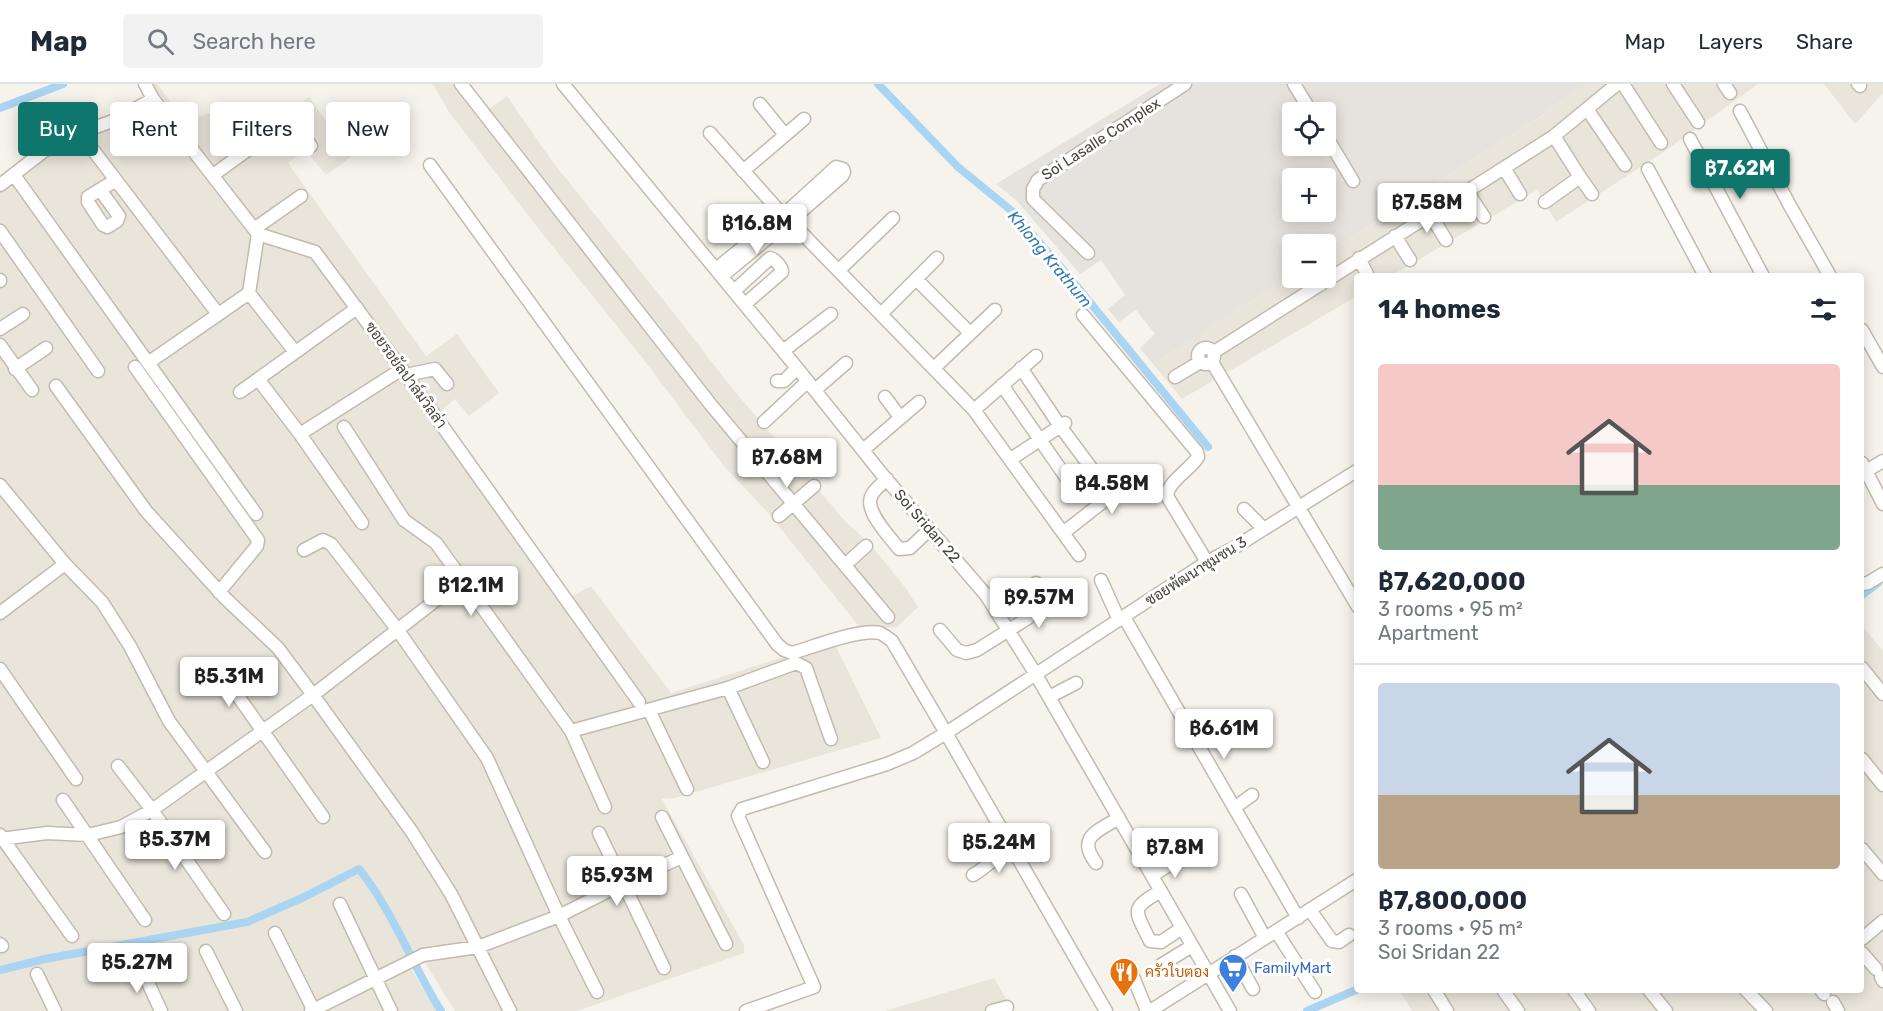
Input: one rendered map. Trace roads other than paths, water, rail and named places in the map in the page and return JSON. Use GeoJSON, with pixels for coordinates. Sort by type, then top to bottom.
{"type":"FeatureCollection","features":[{"type":"Feature","properties":{"kind":"street"},"geometry":{"type":"LineString","coordinates":[[145,84],[153,99],[256,232],[249,293],[295,352]]}},
{"type":"Feature","properties":{"kind":"street","name":"Soi Sridan 22"},"geometry":{"type":"LineString","coordinates":[[563,84],[887,479],[986,595],[1035,673],[1230,1011]]}},
{"type":"Feature","properties":{"kind":"street","name":"Soi Lasalle Complex"},"geometry":{"type":"LineString","coordinates":[[1088,254],[1033,199],[1032,189],[1038,180],[1185,84]]}},
{"type":"Feature","properties":{"kind":"street"},"geometry":{"type":"LineString","coordinates":[[1294,84],[1305,102]]}},
{"type":"Feature","properties":{"kind":"street"},"geometry":{"type":"LineString","coordinates":[[1175,377],[1209,359],[1359,258],[1554,136],[1617,84]]}},
{"type":"Feature","properties":{"kind":"street"},"geometry":{"type":"LineString","coordinates":[[1623,84],[1661,143]]}},
{"type":"Feature","properties":{"kind":"street"},"geometry":{"type":"LineString","coordinates":[[1673,84],[1698,122]]}},
{"type":"Feature","properties":{"kind":"street"},"geometry":{"type":"LineString","coordinates":[[465,85],[711,405],[888,617]]}},
{"type":"Feature","properties":{"kind":"street"},"geometry":{"type":"LineString","coordinates":[[98,126],[115,120],[153,99]]}},
{"type":"Feature","properties":{"kind":"street"},"geometry":{"type":"LineString","coordinates":[[759,104],[785,135]]}},
{"type":"Feature","properties":{"kind":"street"},"geometry":{"type":"LineString","coordinates":[[1587,109],[1625,165]]}},
{"type":"Feature","properties":{"kind":"street"},"geometry":{"type":"LineString","coordinates":[[1740,111],[1828,273]]}},
{"type":"Feature","properties":{"kind":"street"},"geometry":{"type":"LineString","coordinates":[[743,171],[804,119]]}},
{"type":"Feature","properties":{"kind":"street"},"geometry":{"type":"LineString","coordinates":[[710,133],[743,171],[974,410],[1079,555]]}},
{"type":"Feature","properties":{"kind":"street"},"geometry":{"type":"LineString","coordinates":[[1554,136],[1592,194]]}},
{"type":"Feature","properties":{"kind":"street"},"geometry":{"type":"LineString","coordinates":[[1690,139],[1714,180],[1761,273]]}},
{"type":"Feature","properties":{"kind":"street"},"geometry":{"type":"LineString","coordinates":[[1714,180],[1761,151]]}},
{"type":"Feature","properties":{"kind":"street"},"geometry":{"type":"LineString","coordinates":[[1336,153],[1353,181]]}},
{"type":"Feature","properties":{"kind":"street"},"geometry":{"type":"LineString","coordinates":[[0,184],[14,176],[38,156]]}},
{"type":"Feature","properties":{"kind":"street"},"geometry":{"type":"LineString","coordinates":[[98,156],[218,315]]}},
{"type":"Feature","properties":{"kind":"street"},"geometry":{"type":"LineString","coordinates":[[213,175],[239,156]]}},
{"type":"Feature","properties":{"kind":"street"},"geometry":{"type":"LineString","coordinates":[[430,165],[777,644],[792,653],[844,637],[872,632],[882,634],[892,641],[1106,1011]]}},
{"type":"Feature","properties":{"kind":"street"},"geometry":{"type":"LineString","coordinates":[[1504,168],[1520,194]]}},
{"type":"Feature","properties":{"kind":"street"},"geometry":{"type":"LineString","coordinates":[[1648,169],[1703,273]]}},
{"type":"Feature","properties":{"kind":"street"},"geometry":{"type":"LineString","coordinates":[[14,176],[256,514]]}},
{"type":"Feature","properties":{"kind":"street"},"geometry":{"type":"LineString","coordinates":[[1545,202],[1580,177]]}},
{"type":"Feature","properties":{"kind":"street"},"geometry":{"type":"LineString","coordinates":[[101,191],[116,180]]}},
{"type":"Feature","properties":{"kind":"street"},"geometry":{"type":"LineString","coordinates":[[1467,190],[1484,218]]}},
{"type":"Feature","properties":{"kind":"street"},"geometry":{"type":"LineString","coordinates":[[256,232],[301,196]]}},
{"type":"Feature","properties":{"kind":"street"},"geometry":{"type":"LineString","coordinates":[[1430,214],[1446,240]]}},
{"type":"Feature","properties":{"kind":"street"},"geometry":{"type":"LineString","coordinates":[[719,273],[787,217]]}},
{"type":"Feature","properties":{"kind":"street"},"geometry":{"type":"LineString","coordinates":[[839,270],[893,218]]}},
{"type":"Feature","properties":{"kind":"street"},"geometry":{"type":"LineString","coordinates":[[0,231],[98,371]]}},
{"type":"Feature","properties":{"kind":"street","name":"ซอยรอยัลปาล์มวิลล่า"},"geometry":{"type":"LineString","coordinates":[[256,232],[315,252],[404,372],[639,702]]}},
{"type":"Feature","properties":{"kind":"street"},"geometry":{"type":"LineString","coordinates":[[1395,236],[1410,260]]}},
{"type":"Feature","properties":{"kind":"street"},"geometry":{"type":"LineString","coordinates":[[734,291],[770,258],[782,268],[782,272],[745,304]]}},
{"type":"Feature","properties":{"kind":"street"},"geometry":{"type":"LineString","coordinates":[[881,314],[937,258]]}},
{"type":"Feature","properties":{"kind":"street"},"geometry":{"type":"LineString","coordinates":[[1359,258],[1366,273]]}},
{"type":"Feature","properties":{"kind":"street"},"geometry":{"type":"LineString","coordinates":[[916,279],[970,333]]}},
{"type":"Feature","properties":{"kind":"street"},"geometry":{"type":"LineString","coordinates":[[148,363],[249,293]]}},
{"type":"Feature","properties":{"kind":"street"},"geometry":{"type":"LineString","coordinates":[[240,392],[357,308]]}},
{"type":"Feature","properties":{"kind":"street"},"geometry":{"type":"LineString","coordinates":[[934,368],[995,310]]}},
{"type":"Feature","properties":{"kind":"street"},"geometry":{"type":"LineString","coordinates":[[0,329],[23,314]]}},
{"type":"Feature","properties":{"kind":"street"},"geometry":{"type":"LineString","coordinates":[[783,351],[831,314]]}},
{"type":"Feature","properties":{"kind":"street"},"geometry":{"type":"LineString","coordinates":[[1083,315],[1197,452],[1198,457],[1195,463],[1170,487],[1167,496],[1207,562]]}},
{"type":"Feature","properties":{"kind":"street"},"geometry":{"type":"LineString","coordinates":[[1864,334],[1883,367]]}},
{"type":"Feature","properties":{"kind":"street"},"geometry":{"type":"LineString","coordinates":[[0,345],[32,390]]}},
{"type":"Feature","properties":{"kind":"street"},"geometry":{"type":"LineString","coordinates":[[15,369],[46,348]]}},
{"type":"Feature","properties":{"kind":"street"},"geometry":{"type":"LineString","coordinates":[[974,410],[1036,356]]}},
{"type":"Feature","properties":{"kind":"street"},"geometry":{"type":"LineString","coordinates":[[1209,359],[1354,600]]}},
{"type":"Feature","properties":{"kind":"street"},"geometry":{"type":"LineString","coordinates":[[764,422],[811,385],[846,363]]}},
{"type":"Feature","properties":{"kind":"street"},"geometry":{"type":"LineString","coordinates":[[135,367],[258,540],[257,546],[219,592]]}},
{"type":"Feature","properties":{"kind":"street"},"geometry":{"type":"LineString","coordinates":[[777,381],[784,381],[797,368]]}},
{"type":"Feature","properties":{"kind":"street"},"geometry":{"type":"LineString","coordinates":[[300,434],[404,372],[435,369],[447,384]]}},
{"type":"Feature","properties":{"kind":"street"},"geometry":{"type":"LineString","coordinates":[[1021,369],[1112,496]]}},
{"type":"Feature","properties":{"kind":"street"},"geometry":{"type":"LineString","coordinates":[[258,379],[300,434],[362,523]]}},
{"type":"Feature","properties":{"kind":"street"},"geometry":{"type":"LineString","coordinates":[[1002,385],[1070,483]]}},
{"type":"Feature","properties":{"kind":"street"},"geometry":{"type":"LineString","coordinates":[[56,386],[146,511],[219,592],[278,648],[313,695],[412,832],[451,894],[510,1011]]}},
{"type":"Feature","properties":{"kind":"street"},"geometry":{"type":"LineString","coordinates":[[885,397],[900,417]]}},
{"type":"Feature","properties":{"kind":"street"},"geometry":{"type":"LineString","coordinates":[[863,450],[919,402]]}},
{"type":"Feature","properties":{"kind":"street"},"geometry":{"type":"LineString","coordinates":[[1011,459],[1062,424]]}},
{"type":"Feature","properties":{"kind":"street"},"geometry":{"type":"LineString","coordinates":[[344,427],[404,520],[436,543],[571,731],[605,807]]}},
{"type":"Feature","properties":{"kind":"street"},"geometry":{"type":"LineString","coordinates":[[1883,460],[1864,467],[1883,504]]}},
{"type":"Feature","properties":{"kind":"street"},"geometry":{"type":"LineString","coordinates":[[1063,533],[1141,472]]}},
{"type":"Feature","properties":{"kind":"street","name":"ซอยพัฒนาชุมชน 3"},"geometry":{"type":"LineString","coordinates":[[746,1011],[814,987],[738,816],[742,809],[888,764],[913,753],[1207,562],[1354,472]]}},
{"type":"Feature","properties":{"kind":"street"},"geometry":{"type":"LineString","coordinates":[[887,479],[872,494],[871,511],[899,549],[910,548],[930,529]]}},
{"type":"Feature","properties":{"kind":"street"},"geometry":{"type":"LineString","coordinates":[[0,484],[65,564],[102,602],[132,649],[169,721],[265,852]]}},
{"type":"Feature","properties":{"kind":"street"},"geometry":{"type":"LineString","coordinates":[[779,516],[814,486]]}},
{"type":"Feature","properties":{"kind":"street"},"geometry":{"type":"LineString","coordinates":[[1244,509],[1264,529]]}},
{"type":"Feature","properties":{"kind":"street"},"geometry":{"type":"LineString","coordinates":[[304,550],[323,540],[331,544],[397,629],[487,758],[559,916],[597,992]]}},
{"type":"Feature","properties":{"kind":"street"},"geometry":{"type":"LineString","coordinates":[[845,565],[867,546]]}},
{"type":"Feature","properties":{"kind":"street"},"geometry":{"type":"LineString","coordinates":[[0,613],[65,564]]}},
{"type":"Feature","properties":{"kind":"street"},"geometry":{"type":"LineString","coordinates":[[1864,583],[1877,579],[1883,574]]}},
{"type":"Feature","properties":{"kind":"street"},"geometry":{"type":"LineString","coordinates":[[1,837],[47,833],[88,834],[122,826],[152,810],[313,695],[462,580]]}},
{"type":"Feature","properties":{"kind":"street"},"geometry":{"type":"LineString","coordinates":[[1101,580],[1298,918]]}},
{"type":"Feature","properties":{"kind":"street"},"geometry":{"type":"LineString","coordinates":[[940,630],[957,650],[966,653],[977,650],[1028,618],[1037,604],[1051,600],[1036,583]]}},
{"type":"Feature","properties":{"kind":"street"},"geometry":{"type":"LineString","coordinates":[[571,731],[728,688],[796,663],[806,668],[831,739]]}},
{"type":"Feature","properties":{"kind":"street"},"geometry":{"type":"LineString","coordinates":[[0,669],[76,778]]}},
{"type":"Feature","properties":{"kind":"street"},"geometry":{"type":"LineString","coordinates":[[219,669],[323,817]]}},
{"type":"Feature","properties":{"kind":"street"},"geometry":{"type":"LineString","coordinates":[[1864,676],[1883,694]]}},
{"type":"Feature","properties":{"kind":"street"},"geometry":{"type":"LineString","coordinates":[[1049,697],[1076,683]]}},
{"type":"Feature","properties":{"kind":"street"},"geometry":{"type":"LineString","coordinates":[[728,688],[763,762]]}},
{"type":"Feature","properties":{"kind":"street"},"geometry":{"type":"LineString","coordinates":[[649,710],[687,789]]}},
{"type":"Feature","properties":{"kind":"street"},"geometry":{"type":"LineString","coordinates":[[1864,761],[1883,785]]}},
{"type":"Feature","properties":{"kind":"street"},"geometry":{"type":"LineString","coordinates":[[118,766],[152,810],[224,914]]}},
{"type":"Feature","properties":{"kind":"street"},"geometry":{"type":"LineString","coordinates":[[1234,807],[1252,795]]}},
{"type":"Feature","properties":{"kind":"street"},"geometry":{"type":"LineString","coordinates":[[63,800],[145,920]]}},
{"type":"Feature","properties":{"kind":"street"},"geometry":{"type":"LineString","coordinates":[[662,817],[726,944]]}},
{"type":"Feature","properties":{"kind":"street"},"geometry":{"type":"LineString","coordinates":[[1096,863],[1089,855],[1086,845],[1088,839],[1119,818]]}},
{"type":"Feature","properties":{"kind":"street"},"geometry":{"type":"LineString","coordinates":[[599,833],[664,968]]}},
{"type":"Feature","properties":{"kind":"street"},"geometry":{"type":"LineString","coordinates":[[1,837],[72,936]]}},
{"type":"Feature","properties":{"kind":"street"},"geometry":{"type":"LineString","coordinates":[[973,875],[982,870],[1000,853],[1012,847]]}},
{"type":"Feature","properties":{"kind":"street"},"geometry":{"type":"LineString","coordinates":[[1864,851],[1883,874]]}},
{"type":"Feature","properties":{"kind":"street"},"geometry":{"type":"LineString","coordinates":[[1152,876],[1181,856]]}},
{"type":"Feature","properties":{"kind":"street"},"geometry":{"type":"LineString","coordinates":[[275,933],[313,1011],[423,955],[478,947],[559,916],[682,857]]}},
{"type":"Feature","properties":{"kind":"street"},"geometry":{"type":"LineString","coordinates":[[1134,979],[1149,1011],[1354,882]]}},
{"type":"Feature","properties":{"kind":"street"},"geometry":{"type":"LineString","coordinates":[[1161,891],[1137,907],[1137,915],[1150,940],[1161,942],[1182,928]]}},
{"type":"Feature","properties":{"kind":"street"},"geometry":{"type":"LineString","coordinates":[[1241,894],[1315,992]]}},
{"type":"Feature","properties":{"kind":"street"},"geometry":{"type":"LineString","coordinates":[[340,904],[391,1011]]}},
{"type":"Feature","properties":{"kind":"street"},"geometry":{"type":"LineString","coordinates":[[1310,910],[1332,941],[1339,942],[1349,935]]}},
{"type":"Feature","properties":{"kind":"street"},"geometry":{"type":"LineString","coordinates":[[1864,937],[1883,921]]}},
{"type":"Feature","properties":{"kind":"street"},"geometry":{"type":"LineString","coordinates":[[1161,965],[1192,946]]}},
{"type":"Feature","properties":{"kind":"street"},"geometry":{"type":"LineString","coordinates":[[206,951],[236,1011]]}},
{"type":"Feature","properties":{"kind":"street"},"geometry":{"type":"LineString","coordinates":[[1235,956],[1253,989]]}},
{"type":"Feature","properties":{"kind":"street"},"geometry":{"type":"LineString","coordinates":[[1864,956],[1880,976]]}},
{"type":"Feature","properties":{"kind":"street"},"geometry":{"type":"LineString","coordinates":[[140,965],[161,1011]]}},
{"type":"Feature","properties":{"kind":"street"},"geometry":{"type":"LineString","coordinates":[[37,974],[55,1011]]}},
{"type":"Feature","properties":{"kind":"street"},"geometry":{"type":"LineString","coordinates":[[1436,993],[1447,1011]]}},
{"type":"Feature","properties":{"kind":"street"},"geometry":{"type":"LineString","coordinates":[[1505,993],[1518,1011]]}},
{"type":"Feature","properties":{"kind":"street"},"geometry":{"type":"LineString","coordinates":[[1576,993],[1589,1011]]}},
{"type":"Feature","properties":{"kind":"street"},"geometry":{"type":"LineString","coordinates":[[1651,993],[1666,1011]]}},
{"type":"Feature","properties":{"kind":"street"},"geometry":{"type":"LineString","coordinates":[[1749,993],[1766,1011]]}},
{"type":"Feature","properties":{"kind":"street"},"geometry":{"type":"LineString","coordinates":[[992,1011],[1007,1007]]}},
{"type":"Feature","properties":{"kind":"waterway","name":"Khlong Krathum"},"geometry":{"type":"LineString","coordinates":[[0,108],[63,84]]}},
{"type":"Feature","properties":{"kind":"waterway","name":"Khlong Krathum"},"geometry":{"type":"LineString","coordinates":[[878,84],[958,167],[1013,212],[1208,447]]}},
{"type":"Feature","properties":{"kind":"waterway"},"geometry":{"type":"LineString","coordinates":[[1864,594],[1878,583]]}},
{"type":"Feature","properties":{"kind":"waterway"},"geometry":{"type":"LineString","coordinates":[[0,970],[45,959],[247,922],[302,898],[359,869],[382,902],[441,1011]]}},
{"type":"Feature","properties":{"kind":"waterway"},"geometry":{"type":"LineString","coordinates":[[1307,1011],[1354,991]]}},
{"type":"Feature","properties":{"kind":"place","name":"FamilyMart"},"geometry":{"type":"Point","coordinates":[1233,994]}},
{"type":"Feature","properties":{"kind":"place","name":"ครัวใบตอง"},"geometry":{"type":"Point","coordinates":[1124,998]}}]}
